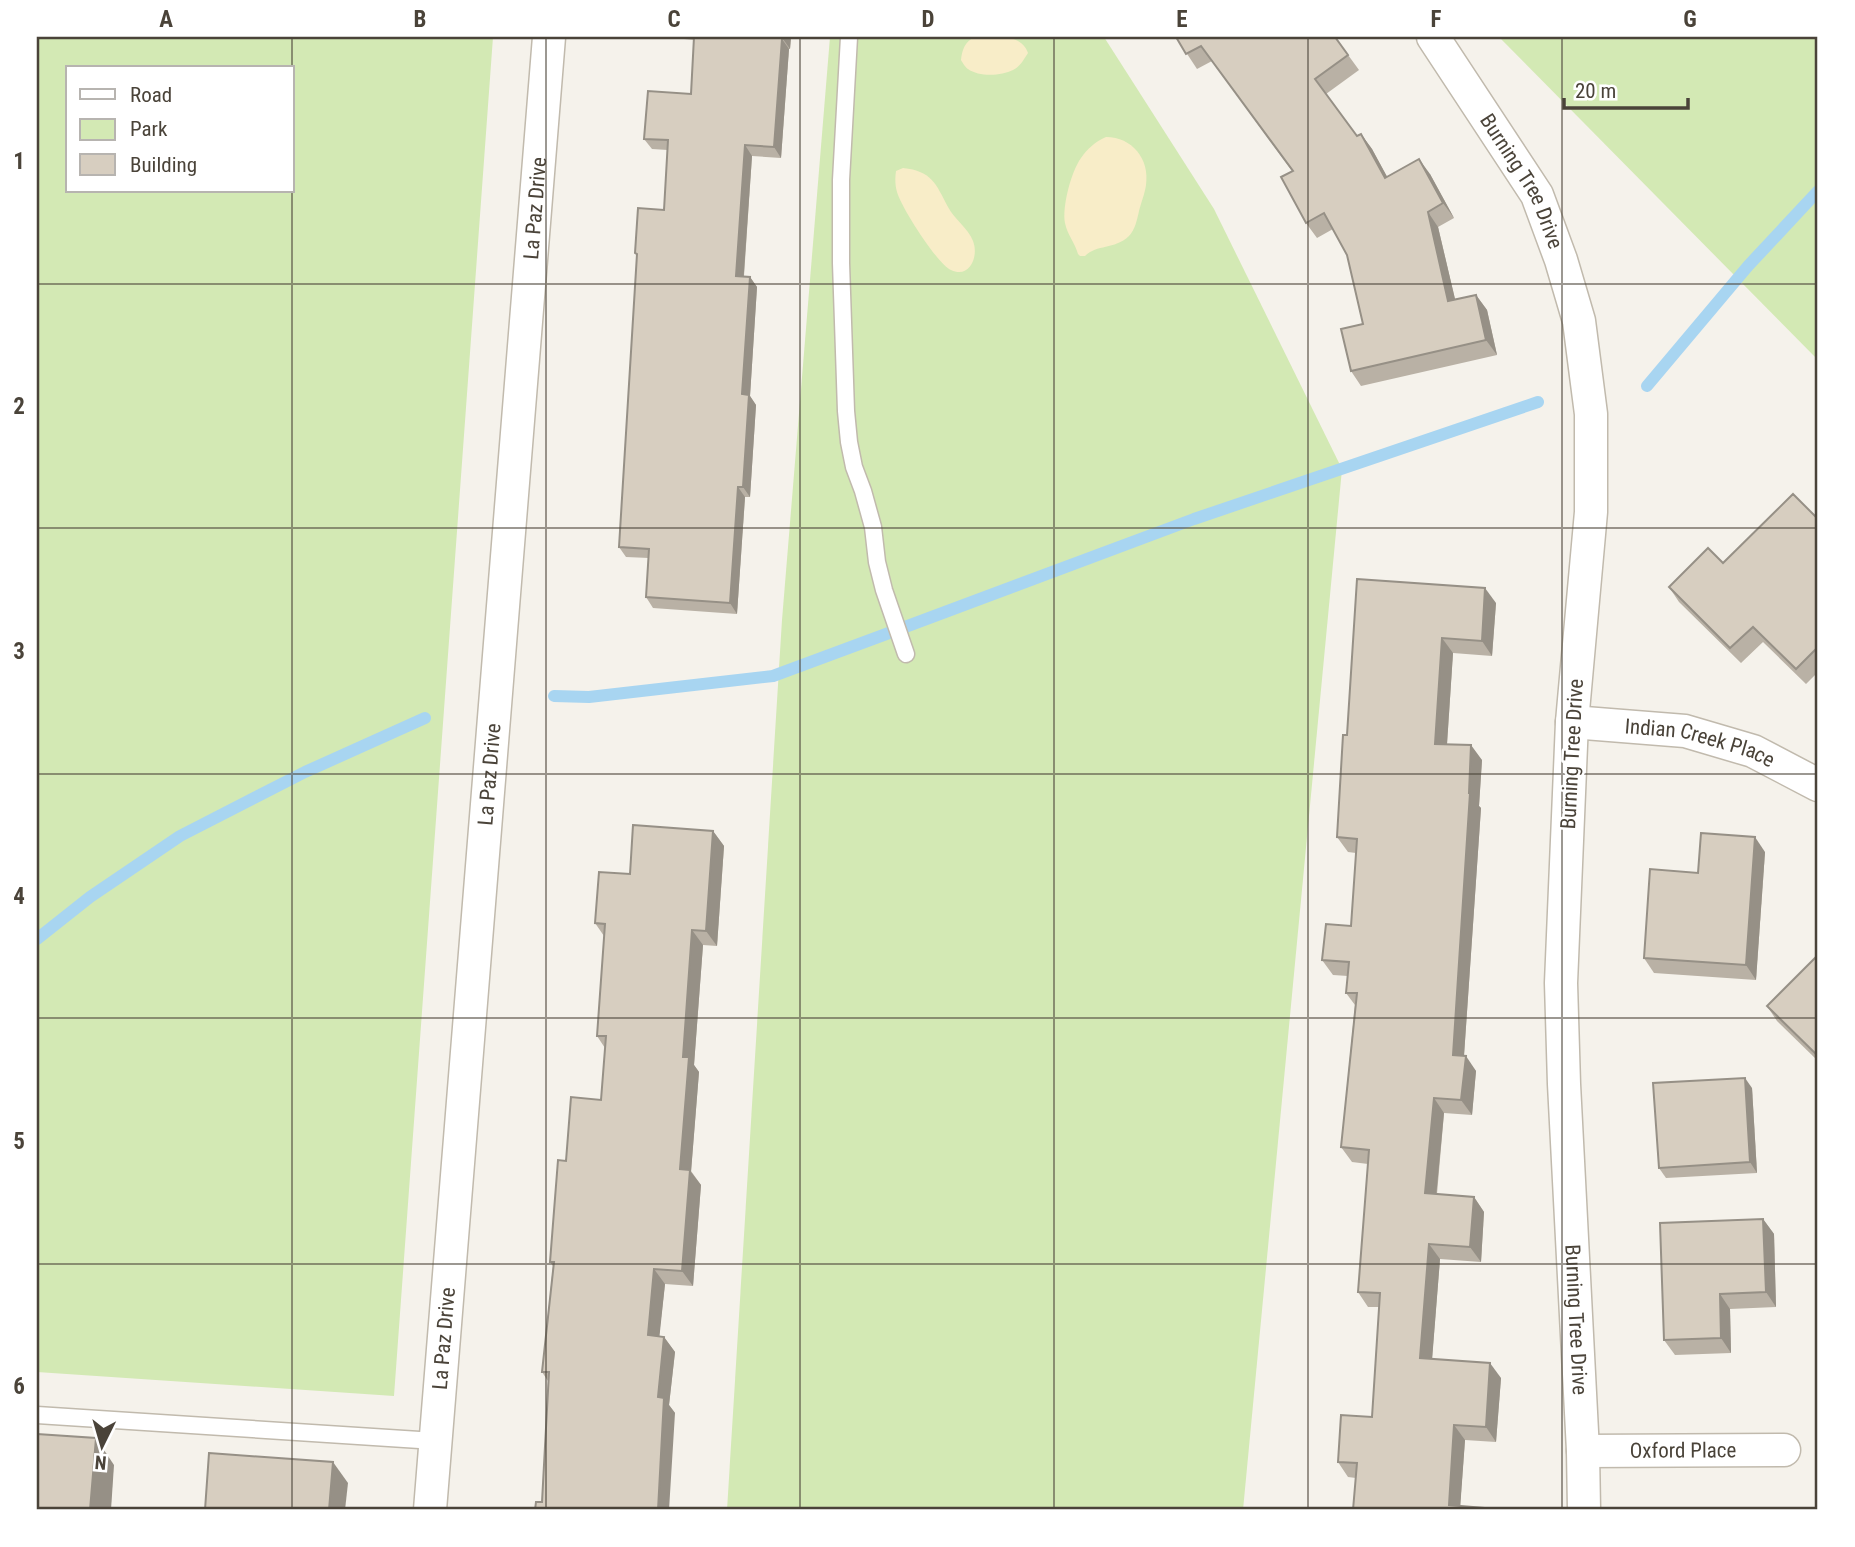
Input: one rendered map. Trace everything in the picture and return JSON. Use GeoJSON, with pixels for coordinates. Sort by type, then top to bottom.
{"type":"FeatureCollection","features":[{"type":"Feature","properties":{"kind":"street","name":"La Paz Drive"},"geometry":{"type":"LineString","coordinates":[[430,1510],[549,37]]}},
{"type":"Feature","properties":{"kind":"street","name":"Burning Tree Drive"},"geometry":{"type":"LineString","coordinates":[[1433,37],[1537,195],[1561,260],[1579,321],[1591,415],[1591,512],[1572,722],[1561,982],[1584,1510]]}},
{"type":"Feature","properties":{"kind":"street","name":"Indian Creek Place"},"geometry":{"type":"LineString","coordinates":[[1572,722],[1685,731],[1753,751],[1818,785]]}},
{"type":"Feature","properties":{"kind":"street","name":"Oxford Place"},"geometry":{"type":"LineString","coordinates":[[1583,1451],[1784,1450]]}},
{"type":"Feature","properties":{"kind":"lane"},"geometry":{"type":"LineString","coordinates":[[849,37],[841,180],[846,411],[855,467],[873,527],[877,562],[906,654]]}},
{"type":"Feature","properties":{"kind":"lane"},"geometry":{"type":"LineString","coordinates":[[37,1415],[435,1441]]}},
{"type":"Feature","properties":{"kind":"green space"},"geometry":{"type":"Polygon","coordinates":[[[37,37],[493,37],[394,1396],[37,1372],[37,37]]]}},
{"type":"Feature","properties":{"kind":"green space"},"geometry":{"type":"Polygon","coordinates":[[[830,37],[1104,37],[1214,209],[1342,469],[1243,1510],[727,1510],[782,620],[830,37]]]}},
{"type":"Feature","properties":{"kind":"green space"},"geometry":{"type":"Polygon","coordinates":[[[1499,37],[1818,37],[1818,360],[1499,37]]]}},
{"type":"Feature","properties":{"kind":"sand"},"geometry":{"type":"Polygon","coordinates":[[[975,37],[1013,39],[1024,46],[1028,53],[1018,67],[1008,72],[990,75],[973,72],[961,60],[965,46],[975,37]]]}},
{"type":"Feature","properties":{"kind":"sand"},"geometry":{"type":"Polygon","coordinates":[[[1106,137],[1124,141],[1137,151],[1145,167],[1145,188],[1136,225],[1129,236],[1080,256],[1065,223],[1068,190],[1086,151],[1106,137]]]}},
{"type":"Feature","properties":{"kind":"sand"},"geometry":{"type":"Polygon","coordinates":[[[903,168],[921,172],[932,180],[951,212],[971,236],[975,253],[968,269],[958,272],[945,266],[921,235],[897,192],[896,171],[903,168]]]}},
{"type":"Feature","properties":{"kind":"building"},"geometry":{"type":"Polygon","coordinates":[[[694,37],[783,37],[774,147],[745,145],[736,276],[750,277],[742,394],[749,395],[743,487],[738,487],[730,603],[646,597],[649,549],[619,547],[638,208],[664,210],[668,140],[644,139],[648,91],[691,94],[694,37]]]}},
{"type":"Feature","properties":{"kind":"building"},"geometry":{"type":"Polygon","coordinates":[[[1176,37],[1335,37],[1348,55],[1315,79],[1357,136],[1361,134],[1385,178],[1419,159],[1443,203],[1428,212],[1448,301],[1476,295],[1486,340],[1351,371],[1341,329],[1363,324],[1347,255],[1324,213],[1306,223],[1281,177],[1293,171],[1201,46],[1186,54],[1176,37]]]}},
{"type":"Feature","properties":{"kind":"building"},"geometry":{"type":"Polygon","coordinates":[[[1793,494],[1818,519],[1818,650],[1817,648],[1796,669],[1753,627],[1730,648],[1669,587],[1708,548],[1723,563],[1793,494]]]}},
{"type":"Feature","properties":{"kind":"building"},"geometry":{"type":"Polygon","coordinates":[[[1357,579],[1485,588],[1482,641],[1442,638],[1435,744],[1471,745],[1453,1055],[1466,1056],[1461,1100],[1434,1098],[1425,1193],[1474,1197],[1470,1247],[1429,1244],[1420,1358],[1490,1363],[1486,1427],[1454,1425],[1449,1505],[1484,1510],[1353,1510],[1357,1463],[1338,1462],[1341,1415],[1372,1417],[1380,1293],[1358,1292],[1369,1150],[1341,1147],[1357,993],[1346,993],[1349,962],[1322,960],[1326,924],[1351,926],[1357,839],[1337,837],[1357,579]]]}},
{"type":"Feature","properties":{"kind":"building"},"geometry":{"type":"Polygon","coordinates":[[[633,825],[713,831],[706,931],[692,930],[683,1057],[689,1057],[680,1169],[690,1170],[682,1271],[654,1269],[648,1335],[664,1337],[658,1397],[664,1398],[658,1510],[535,1510],[536,1502],[542,1502],[549,1372],[542,1372],[554,1262],[550,1262],[558,1160],[566,1161],[571,1097],[601,1100],[606,1036],[597,1036],[605,924],[595,923],[599,872],[630,874],[633,825]]]}},
{"type":"Feature","properties":{"kind":"building"},"geometry":{"type":"Polygon","coordinates":[[[1701,833],[1755,837],[1746,965],[1644,958],[1650,869],[1698,873],[1701,833]]]}},
{"type":"Feature","properties":{"kind":"building"},"geometry":{"type":"Polygon","coordinates":[[[1816,957],[1818,959],[1818,1056],[1767,1006],[1816,957]]]}},
{"type":"Feature","properties":{"kind":"building"},"geometry":{"type":"Polygon","coordinates":[[[1745,1078],[1750,1162],[1659,1168],[1653,1083],[1745,1078]]]}},
{"type":"Feature","properties":{"kind":"building"},"geometry":{"type":"Polygon","coordinates":[[[1763,1219],[1766,1292],[1720,1294],[1721,1338],[1664,1340],[1660,1223],[1763,1219]]]}},
{"type":"Feature","properties":{"kind":"building"},"geometry":{"type":"Polygon","coordinates":[[[37,1434],[96,1438],[90,1510],[37,1510],[37,1434]]]}},
{"type":"Feature","properties":{"kind":"building"},"geometry":{"type":"Polygon","coordinates":[[[209,1453],[333,1462],[329,1510],[205,1510],[209,1453]]]}},
{"type":"Feature","properties":{"kind":"waterway"},"geometry":{"type":"LineString","coordinates":[[1647,386],[1748,266],[1818,191]]}},
{"type":"Feature","properties":{"kind":"waterway"},"geometry":{"type":"LineString","coordinates":[[554,696],[589,697],[773,676],[1194,519],[1538,402]]}},
{"type":"Feature","properties":{"kind":"waterway"},"geometry":{"type":"LineString","coordinates":[[37,939],[90,897],[180,836],[305,772],[425,718]]}}]}
